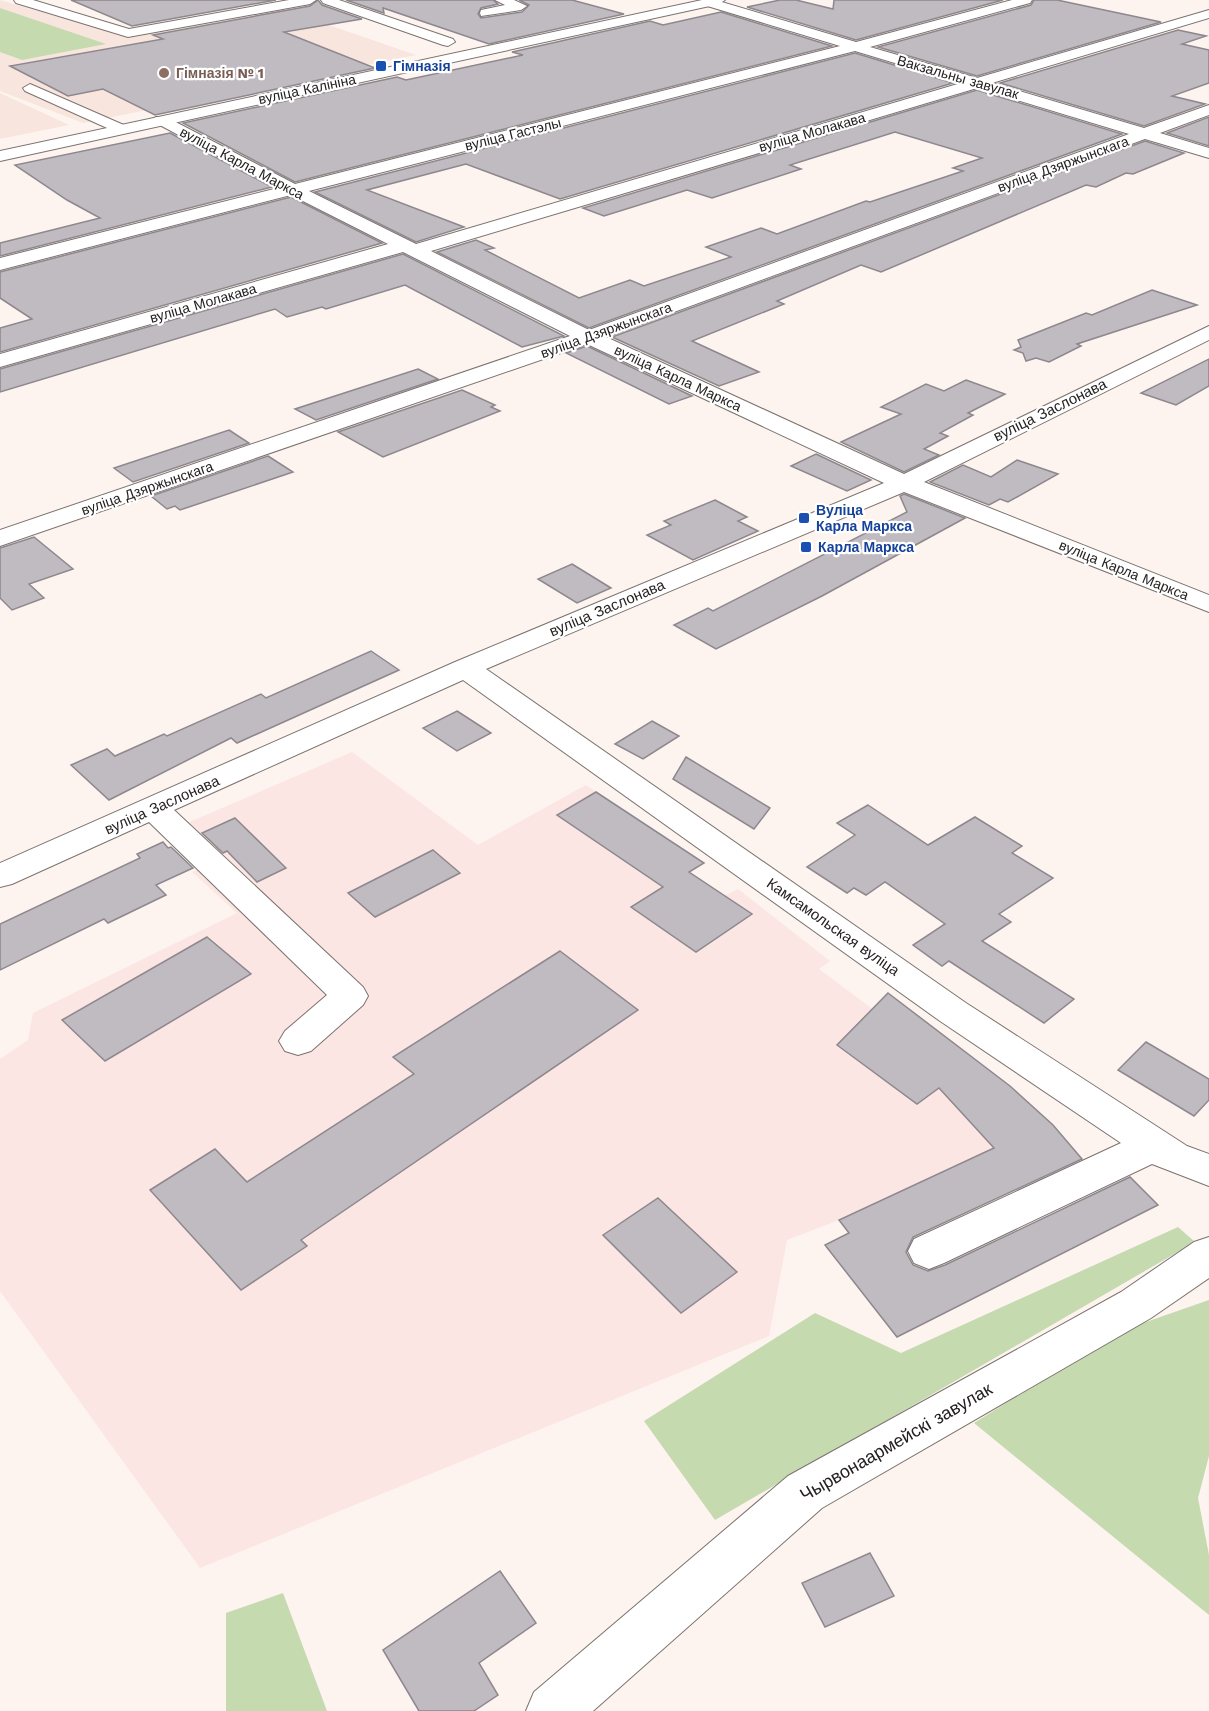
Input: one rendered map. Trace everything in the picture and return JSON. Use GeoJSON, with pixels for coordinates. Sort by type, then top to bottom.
{"type":"FeatureCollection","features":[{"type":"Feature","properties":{"kind":"street"},"geometry":{"type":"LineString","coordinates":[[20,0],[128,33],[310,0]]}},
{"type":"Feature","properties":{"kind":"street"},"geometry":{"type":"LineString","coordinates":[[327,0],[448,42]]}},
{"type":"Feature","properties":{"kind":"street"},"geometry":{"type":"LineString","coordinates":[[486,13],[521,6],[501,0]]}},
{"type":"Feature","properties":{"kind":"street","name":"вуліца Гастэлы"},"geometry":{"type":"LineString","coordinates":[[0,264],[853,47],[1026,0]]}},
{"type":"Feature","properties":{"kind":"street","name":"Вакзальны завулак"},"geometry":{"type":"LineString","coordinates":[[714,1],[853,47],[1209,153]]}},
{"type":"Feature","properties":{"kind":"street","name":"вуліца Калініна"},"geometry":{"type":"LineString","coordinates":[[0,156],[714,1]]}},
{"type":"Feature","properties":{"kind":"street"},"geometry":{"type":"LineString","coordinates":[[654,3],[677,9]]}},
{"type":"Feature","properties":{"kind":"street","name":"вуліца Молакава"},"geometry":{"type":"LineString","coordinates":[[0,361],[411,247],[980,83],[1209,14]]}},
{"type":"Feature","properties":{"kind":"street"},"geometry":{"type":"LineString","coordinates":[[30,88],[121,129]]}},
{"type":"Feature","properties":{"kind":"street","name":"вуліца Дзяржынскага"},"geometry":{"type":"LineString","coordinates":[[0,538],[588,337],[1209,110]]}},
{"type":"Feature","properties":{"kind":"street","name":"вуліца Карла Маркса"},"geometry":{"type":"LineString","coordinates":[[161,120],[294,190],[588,337],[904,483],[1209,604]]}},
{"type":"Feature","properties":{"kind":"street","name":"вуліца Заслонава"},"geometry":{"type":"LineString","coordinates":[[0,876],[465,668],[904,483],[1209,332]]}},
{"type":"Feature","properties":{"kind":"street","name":"Камсамольская вуліца"},"geometry":{"type":"LineString","coordinates":[[465,668],[953,1012],[1059,1084],[1173,1157],[1209,1170]]}},
{"type":"Feature","properties":{"kind":"street"},"geometry":{"type":"LineString","coordinates":[[154,809],[350,996],[298,1041]]}},
{"type":"Feature","properties":{"kind":"street"},"geometry":{"type":"LineString","coordinates":[[929,1251],[1155,1145]]}},
{"type":"Feature","properties":{"kind":"street","name":"Чырвонаармейскі завулак"},"geometry":{"type":"LineString","coordinates":[[553,1711],[805,1492],[1136,1305],[1209,1256]]}},
{"type":"Feature","properties":{"kind":"shaded area","name":"Гімназія № 1"},"geometry":{"type":"Polygon","coordinates":[[[0,0],[128,37],[282,9],[416,55],[83,123],[0,91],[0,0]]]}},
{"type":"Feature","properties":{"kind":"shaded area"},"geometry":{"type":"Polygon","coordinates":[[[0,93],[69,125],[0,139],[0,93]]]}},
{"type":"Feature","properties":{"kind":"shaded area"},"geometry":{"type":"Polygon","coordinates":[[[352,752],[478,845],[586,785],[704,863],[690,873],[724,896],[738,889],[830,961],[819,969],[958,1073],[994,1148],[839,1220],[787,1240],[769,1336],[200,1568],[0,1291],[0,1059],[28,1040],[33,1013],[237,913],[192,872],[223,858],[185,824],[352,752]]]}},
{"type":"Feature","properties":{"kind":"green space"},"geometry":{"type":"Polygon","coordinates":[[[0,8],[106,44],[22,60],[0,52],[0,8]]]}},
{"type":"Feature","properties":{"kind":"green space"},"geometry":{"type":"Polygon","coordinates":[[[1178,1227],[1195,1242],[715,1520],[644,1421],[815,1313],[901,1353],[1178,1227]]]}},
{"type":"Feature","properties":{"kind":"green space"},"geometry":{"type":"Polygon","coordinates":[[[1209,1300],[1209,1456],[1198,1498],[1209,1555],[1209,1615],[974,1423],[1126,1329],[1209,1300]]]}},
{"type":"Feature","properties":{"kind":"green space"},"geometry":{"type":"Polygon","coordinates":[[[283,1593],[327,1711],[226,1711],[226,1613],[283,1593]]]}},
{"type":"Feature","properties":{"kind":"building"},"geometry":{"type":"Polygon","coordinates":[[[71,0],[276,0],[132,26],[71,0]]]}},
{"type":"Feature","properties":{"kind":"building","name":"Гімназія № 1"},"geometry":{"type":"Polygon","coordinates":[[[318,0],[322,5],[362,19],[284,32],[375,68],[155,115],[103,89],[68,96],[10,66],[163,39],[153,35],[310,6],[318,0]]]}},
{"type":"Feature","properties":{"kind":"building"},"geometry":{"type":"Polygon","coordinates":[[[346,0],[493,0],[498,4],[481,8],[478,14],[481,18],[522,12],[529,5],[519,0],[572,0],[624,14],[489,44],[383,8],[384,13],[346,0]]]}},
{"type":"Feature","properties":{"kind":"building"},"geometry":{"type":"Polygon","coordinates":[[[780,0],[796,0],[833,9],[834,0],[1003,0],[856,40],[747,7],[780,0]]]}},
{"type":"Feature","properties":{"kind":"building"},"geometry":{"type":"Polygon","coordinates":[[[1034,0],[1057,0],[1161,22],[977,76],[878,47],[1031,5],[1034,0]]]}},
{"type":"Feature","properties":{"kind":"building"},"geometry":{"type":"Polygon","coordinates":[[[721,12],[832,46],[295,182],[183,123],[397,77],[406,80],[523,55],[512,52],[650,21],[663,25],[721,12]]]}},
{"type":"Feature","properties":{"kind":"building"},"geometry":{"type":"Polygon","coordinates":[[[1178,30],[1206,36],[1182,44],[1209,50],[1209,83],[1172,96],[1205,104],[1144,126],[1000,83],[1178,30]]]}},
{"type":"Feature","properties":{"kind":"building"},"geometry":{"type":"Polygon","coordinates":[[[855,53],[953,83],[560,199],[466,164],[367,190],[464,227],[416,242],[315,192],[855,53]]]}},
{"type":"Feature","properties":{"kind":"building"},"geometry":{"type":"Polygon","coordinates":[[[977,90],[1122,134],[589,328],[437,252],[476,240],[494,248],[485,250],[579,298],[630,280],[644,286],[731,257],[706,247],[761,228],[777,234],[866,201],[870,202],[963,171],[953,168],[982,158],[895,132],[790,165],[801,169],[712,198],[687,190],[604,216],[583,208],[977,90]]]}},
{"type":"Feature","properties":{"kind":"building"},"geometry":{"type":"Polygon","coordinates":[[[1209,117],[1209,146],[1167,133],[1209,117]]]}},
{"type":"Feature","properties":{"kind":"building"},"geometry":{"type":"Polygon","coordinates":[[[170,133],[272,187],[0,256],[0,243],[100,218],[67,200],[15,165],[170,133]]]}},
{"type":"Feature","properties":{"kind":"building"},"geometry":{"type":"Polygon","coordinates":[[[1145,141],[1184,153],[1133,174],[1126,173],[1096,187],[1086,185],[881,272],[861,265],[777,301],[784,304],[692,341],[759,372],[719,386],[612,337],[1145,141]]]}},
{"type":"Feature","properties":{"kind":"building"},"geometry":{"type":"Polygon","coordinates":[[[291,197],[382,243],[0,352],[0,328],[32,319],[0,298],[0,272],[291,197]]]}},
{"type":"Feature","properties":{"kind":"building"},"geometry":{"type":"Polygon","coordinates":[[[403,254],[564,336],[522,347],[405,285],[326,309],[322,307],[287,317],[275,309],[0,392],[0,369],[403,254]]]}},
{"type":"Feature","properties":{"kind":"building"},"geometry":{"type":"Polygon","coordinates":[[[1152,290],[1197,305],[1077,344],[1081,346],[1049,362],[1036,358],[1026,361],[1023,353],[1014,350],[1021,347],[1018,340],[1086,313],[1092,315],[1152,290]]]}},
{"type":"Feature","properties":{"kind":"building"},"geometry":{"type":"Polygon","coordinates":[[[587,346],[692,396],[669,404],[566,353],[587,346]]]}},
{"type":"Feature","properties":{"kind":"building"},"geometry":{"type":"Polygon","coordinates":[[[1209,359],[1209,386],[1176,405],[1141,393],[1209,359]]]}},
{"type":"Feature","properties":{"kind":"building"},"geometry":{"type":"Polygon","coordinates":[[[418,369],[438,379],[316,420],[295,409],[418,369]]]}},
{"type":"Feature","properties":{"kind":"building"},"geometry":{"type":"Polygon","coordinates":[[[966,380],[1005,394],[968,413],[973,415],[940,433],[948,436],[924,449],[939,455],[904,472],[841,442],[901,414],[881,407],[926,384],[944,391],[966,380]]]}},
{"type":"Feature","properties":{"kind":"building"},"geometry":{"type":"Polygon","coordinates":[[[462,390],[495,405],[491,407],[500,411],[383,457],[338,432],[462,390]]]}},
{"type":"Feature","properties":{"kind":"building"},"geometry":{"type":"Polygon","coordinates":[[[229,430],[249,443],[133,482],[114,468],[229,430]]]}},
{"type":"Feature","properties":{"kind":"building"},"geometry":{"type":"Polygon","coordinates":[[[816,454],[871,480],[847,491],[791,466],[816,454]]]}},
{"type":"Feature","properties":{"kind":"building"},"geometry":{"type":"Polygon","coordinates":[[[268,456],[293,472],[180,510],[175,506],[167,509],[151,496],[268,456]]]}},
{"type":"Feature","properties":{"kind":"building"},"geometry":{"type":"Polygon","coordinates":[[[1017,460],[1058,474],[1008,502],[1000,499],[989,505],[930,482],[963,465],[991,477],[1017,460]]]}},
{"type":"Feature","properties":{"kind":"building"},"geometry":{"type":"Polygon","coordinates":[[[904,494],[965,518],[822,596],[716,649],[674,625],[708,608],[713,611],[907,512],[900,496],[904,494]]]}},
{"type":"Feature","properties":{"kind":"building"},"geometry":{"type":"Polygon","coordinates":[[[715,500],[747,517],[738,521],[758,531],[693,560],[647,535],[671,525],[664,521],[715,500]]]}},
{"type":"Feature","properties":{"kind":"building"},"geometry":{"type":"Polygon","coordinates":[[[34,537],[73,569],[29,584],[44,598],[12,610],[0,598],[0,548],[34,537]]]}},
{"type":"Feature","properties":{"kind":"building"},"geometry":{"type":"Polygon","coordinates":[[[572,564],[611,588],[577,603],[538,579],[572,564]]]}},
{"type":"Feature","properties":{"kind":"building"},"geometry":{"type":"Polygon","coordinates":[[[371,651],[399,670],[237,743],[231,738],[109,800],[71,765],[107,749],[115,756],[164,734],[167,736],[261,694],[266,698],[371,651]]]}},
{"type":"Feature","properties":{"kind":"building"},"geometry":{"type":"Polygon","coordinates":[[[457,711],[491,733],[457,751],[423,728],[457,711]]]}},
{"type":"Feature","properties":{"kind":"building"},"geometry":{"type":"Polygon","coordinates":[[[652,721],[679,736],[643,759],[615,744],[652,721]]]}},
{"type":"Feature","properties":{"kind":"building"},"geometry":{"type":"Polygon","coordinates":[[[686,757],[770,808],[754,829],[673,779],[686,757]]]}},
{"type":"Feature","properties":{"kind":"building"},"geometry":{"type":"Polygon","coordinates":[[[596,792],[704,863],[689,872],[752,914],[696,952],[631,907],[663,887],[557,815],[596,792]]]}},
{"type":"Feature","properties":{"kind":"building"},"geometry":{"type":"Polygon","coordinates":[[[868,805],[928,845],[975,817],[1022,846],[1012,853],[1053,878],[999,914],[1011,922],[982,941],[1074,999],[1044,1023],[949,961],[942,966],[913,945],[945,924],[885,882],[866,895],[854,888],[847,893],[807,867],[855,835],[837,823],[868,805]]]}},
{"type":"Feature","properties":{"kind":"building"},"geometry":{"type":"Polygon","coordinates":[[[235,818],[286,868],[257,882],[227,851],[223,853],[202,833],[235,818]]]}},
{"type":"Feature","properties":{"kind":"building"},"geometry":{"type":"Polygon","coordinates":[[[163,842],[193,868],[156,885],[166,895],[108,923],[104,919],[0,970],[0,924],[140,858],[137,854],[163,842]]]}},
{"type":"Feature","properties":{"kind":"building"},"geometry":{"type":"Polygon","coordinates":[[[433,850],[460,873],[375,917],[348,893],[433,850]]]}},
{"type":"Feature","properties":{"kind":"building"},"geometry":{"type":"Polygon","coordinates":[[[207,937],[251,974],[105,1061],[62,1020],[207,937]]]}},
{"type":"Feature","properties":{"kind":"building"},"geometry":{"type":"Polygon","coordinates":[[[560,951],[638,1010],[301,1240],[307,1246],[241,1290],[150,1190],[215,1149],[247,1182],[414,1074],[393,1057],[560,951]]]}},
{"type":"Feature","properties":{"kind":"building"},"geometry":{"type":"Polygon","coordinates":[[[888,993],[1010,1086],[1053,1125],[1082,1159],[913,1237],[906,1252],[913,1265],[928,1271],[945,1265],[1130,1177],[1158,1205],[897,1337],[825,1245],[849,1233],[839,1220],[994,1148],[939,1088],[917,1104],[837,1045],[888,993]]]}},
{"type":"Feature","properties":{"kind":"building"},"geometry":{"type":"Polygon","coordinates":[[[1146,1042],[1209,1079],[1209,1100],[1194,1116],[1118,1070],[1146,1042]]]}},
{"type":"Feature","properties":{"kind":"building"},"geometry":{"type":"Polygon","coordinates":[[[658,1198],[737,1272],[681,1313],[603,1235],[658,1198]]]}},
{"type":"Feature","properties":{"kind":"building"},"geometry":{"type":"Polygon","coordinates":[[[870,1553],[894,1596],[825,1627],[802,1583],[870,1553]]]}},
{"type":"Feature","properties":{"kind":"building"},"geometry":{"type":"Polygon","coordinates":[[[500,1571],[536,1623],[479,1663],[498,1695],[474,1711],[419,1711],[383,1650],[500,1571]]]}},
{"type":"Feature","properties":{"kind":"place","name":"Гімназія"},"geometry":{"type":"Point","coordinates":[381,66]}},
{"type":"Feature","properties":{"kind":"place","name":"Гімназія № 1"},"geometry":{"type":"Point","coordinates":[164,73]}},
{"type":"Feature","properties":{"kind":"place","name":"Вуліца Карла Маркса"},"geometry":{"type":"Point","coordinates":[804,518]}},
{"type":"Feature","properties":{"kind":"place","name":"Карла Маркса"},"geometry":{"type":"Point","coordinates":[806,547]}}]}
